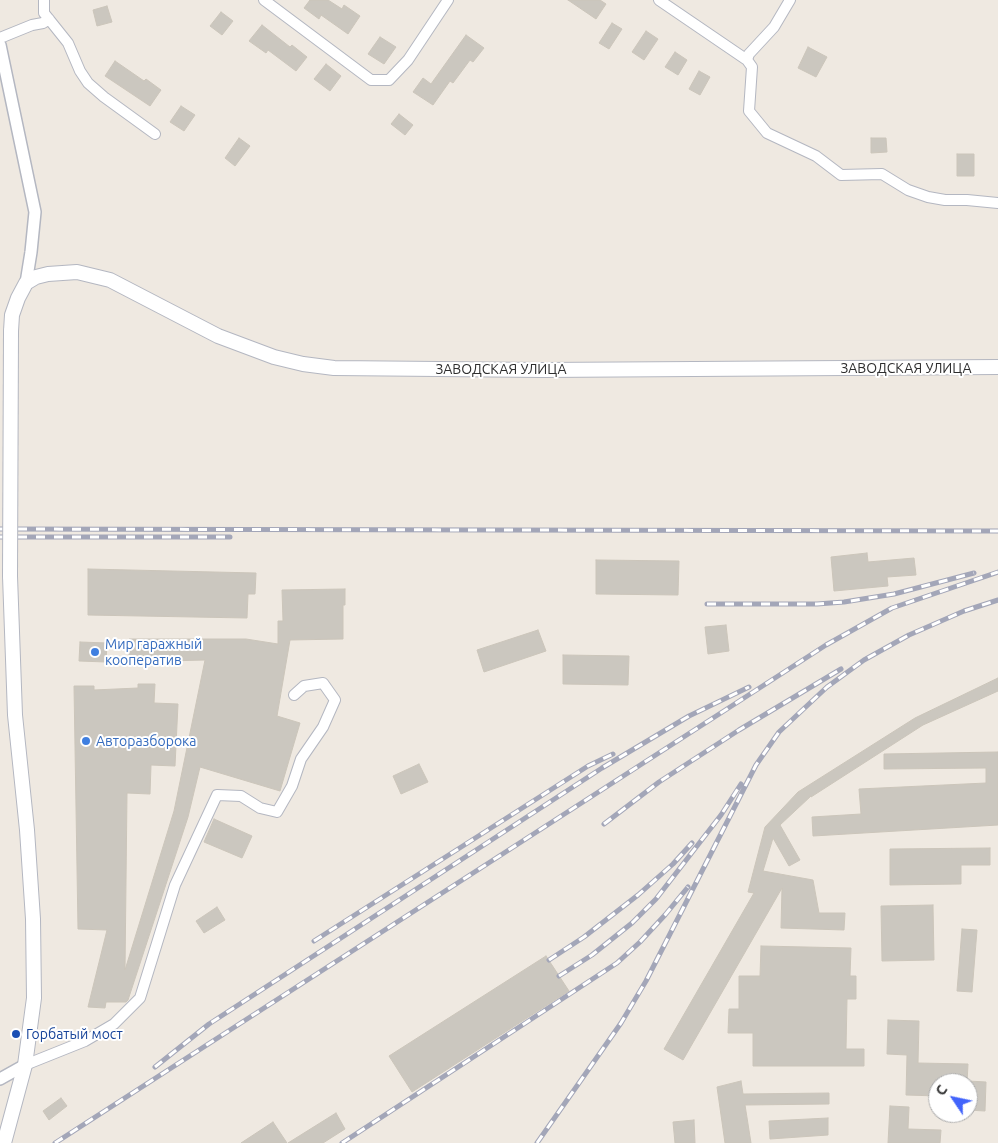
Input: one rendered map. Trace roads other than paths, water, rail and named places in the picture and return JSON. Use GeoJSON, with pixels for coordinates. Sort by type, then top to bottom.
{"type":"FeatureCollection","features":[{"type":"Feature","properties":{"kind":"main road","name":"ЗАВОДСКАЯ УЛИЦА"},"geometry":{"type":"LineString","coordinates":[[26,283],[36,277],[48,274],[76,272],[110,280],[218,336],[274,357],[303,364],[334,368],[543,370],[998,367]]}},
{"type":"Feature","properties":{"kind":"main road"},"geometry":{"type":"LineString","coordinates":[[4,1143],[25,1065],[34,998],[33,919],[27,830],[15,715],[10,576],[11,331],[12,315],[26,283]]}},
{"type":"Feature","properties":{"kind":"street"},"geometry":{"type":"LineString","coordinates":[[44,0],[44,13],[68,43],[80,71],[88,83],[156,134]]}},
{"type":"Feature","properties":{"kind":"street"},"geometry":{"type":"LineString","coordinates":[[264,0],[370,80],[389,80],[408,60],[448,0]]}},
{"type":"Feature","properties":{"kind":"street"},"geometry":{"type":"LineString","coordinates":[[659,0],[747,60],[752,67],[749,111],[768,133],[816,156],[840,175],[882,174],[908,190],[928,196],[945,200],[998,203]]}},
{"type":"Feature","properties":{"kind":"street"},"geometry":{"type":"LineString","coordinates":[[747,60],[749,54],[774,27],[790,0]]}},
{"type":"Feature","properties":{"kind":"street"},"geometry":{"type":"LineString","coordinates":[[0,38],[32,25],[43,23],[49,19]]}},
{"type":"Feature","properties":{"kind":"street"},"geometry":{"type":"LineString","coordinates":[[0,45],[35,212],[26,283]]}},
{"type":"Feature","properties":{"kind":"street"},"geometry":{"type":"LineString","coordinates":[[0,1079],[25,1065],[85,1041],[114,1024],[140,998],[175,886],[216,796],[241,796],[260,808],[277,812],[292,786],[301,759],[323,727],[335,700],[324,683],[304,686],[294,695]]}},
{"type":"Feature","properties":{"kind":"railway"},"geometry":{"type":"LineString","coordinates":[[0,529],[998,531]]}},
{"type":"Feature","properties":{"kind":"railway"},"geometry":{"type":"LineString","coordinates":[[0,537],[230,537]]}},
{"type":"Feature","properties":{"kind":"railway"},"geometry":{"type":"LineString","coordinates":[[55,1143],[826,645],[892,608],[998,572]]}},
{"type":"Feature","properties":{"kind":"railway"},"geometry":{"type":"LineString","coordinates":[[707,604],[817,604],[844,602],[894,594],[974,573]]}},
{"type":"Feature","properties":{"kind":"railway"},"geometry":{"type":"LineString","coordinates":[[537,1143],[621,1023],[646,981],[756,765],[779,732],[827,687],[864,660],[909,635],[964,611],[998,600]]}},
{"type":"Feature","properties":{"kind":"railway"},"geometry":{"type":"LineString","coordinates":[[604,824],[659,782],[739,730],[841,669]]}},
{"type":"Feature","properties":{"kind":"railway"},"geometry":{"type":"LineString","coordinates":[[155,1067],[209,1024],[602,768],[689,716],[749,687]]}},
{"type":"Feature","properties":{"kind":"railway"},"geometry":{"type":"LineString","coordinates":[[314,941],[588,766],[613,754]]}},
{"type":"Feature","properties":{"kind":"railway"},"geometry":{"type":"LineString","coordinates":[[559,976],[592,955],[632,923],[656,899],[721,815],[741,784]]}},
{"type":"Feature","properties":{"kind":"railway"},"geometry":{"type":"LineString","coordinates":[[549,960],[584,937],[638,895],[673,864],[692,843]]}},
{"type":"Feature","properties":{"kind":"railway"},"geometry":{"type":"LineString","coordinates":[[342,1143],[617,963],[640,942],[688,887]]}},
{"type":"Feature","properties":{"kind":"place","name":"Мир гаражный кооператив"},"geometry":{"type":"Point","coordinates":[95,652]}},
{"type":"Feature","properties":{"kind":"place","name":"Авторазборока"},"geometry":{"type":"Point","coordinates":[86,741]}},
{"type":"Feature","properties":{"kind":"place","name":"Горбатый мост"},"geometry":{"type":"Point","coordinates":[16,1034]}}]}
